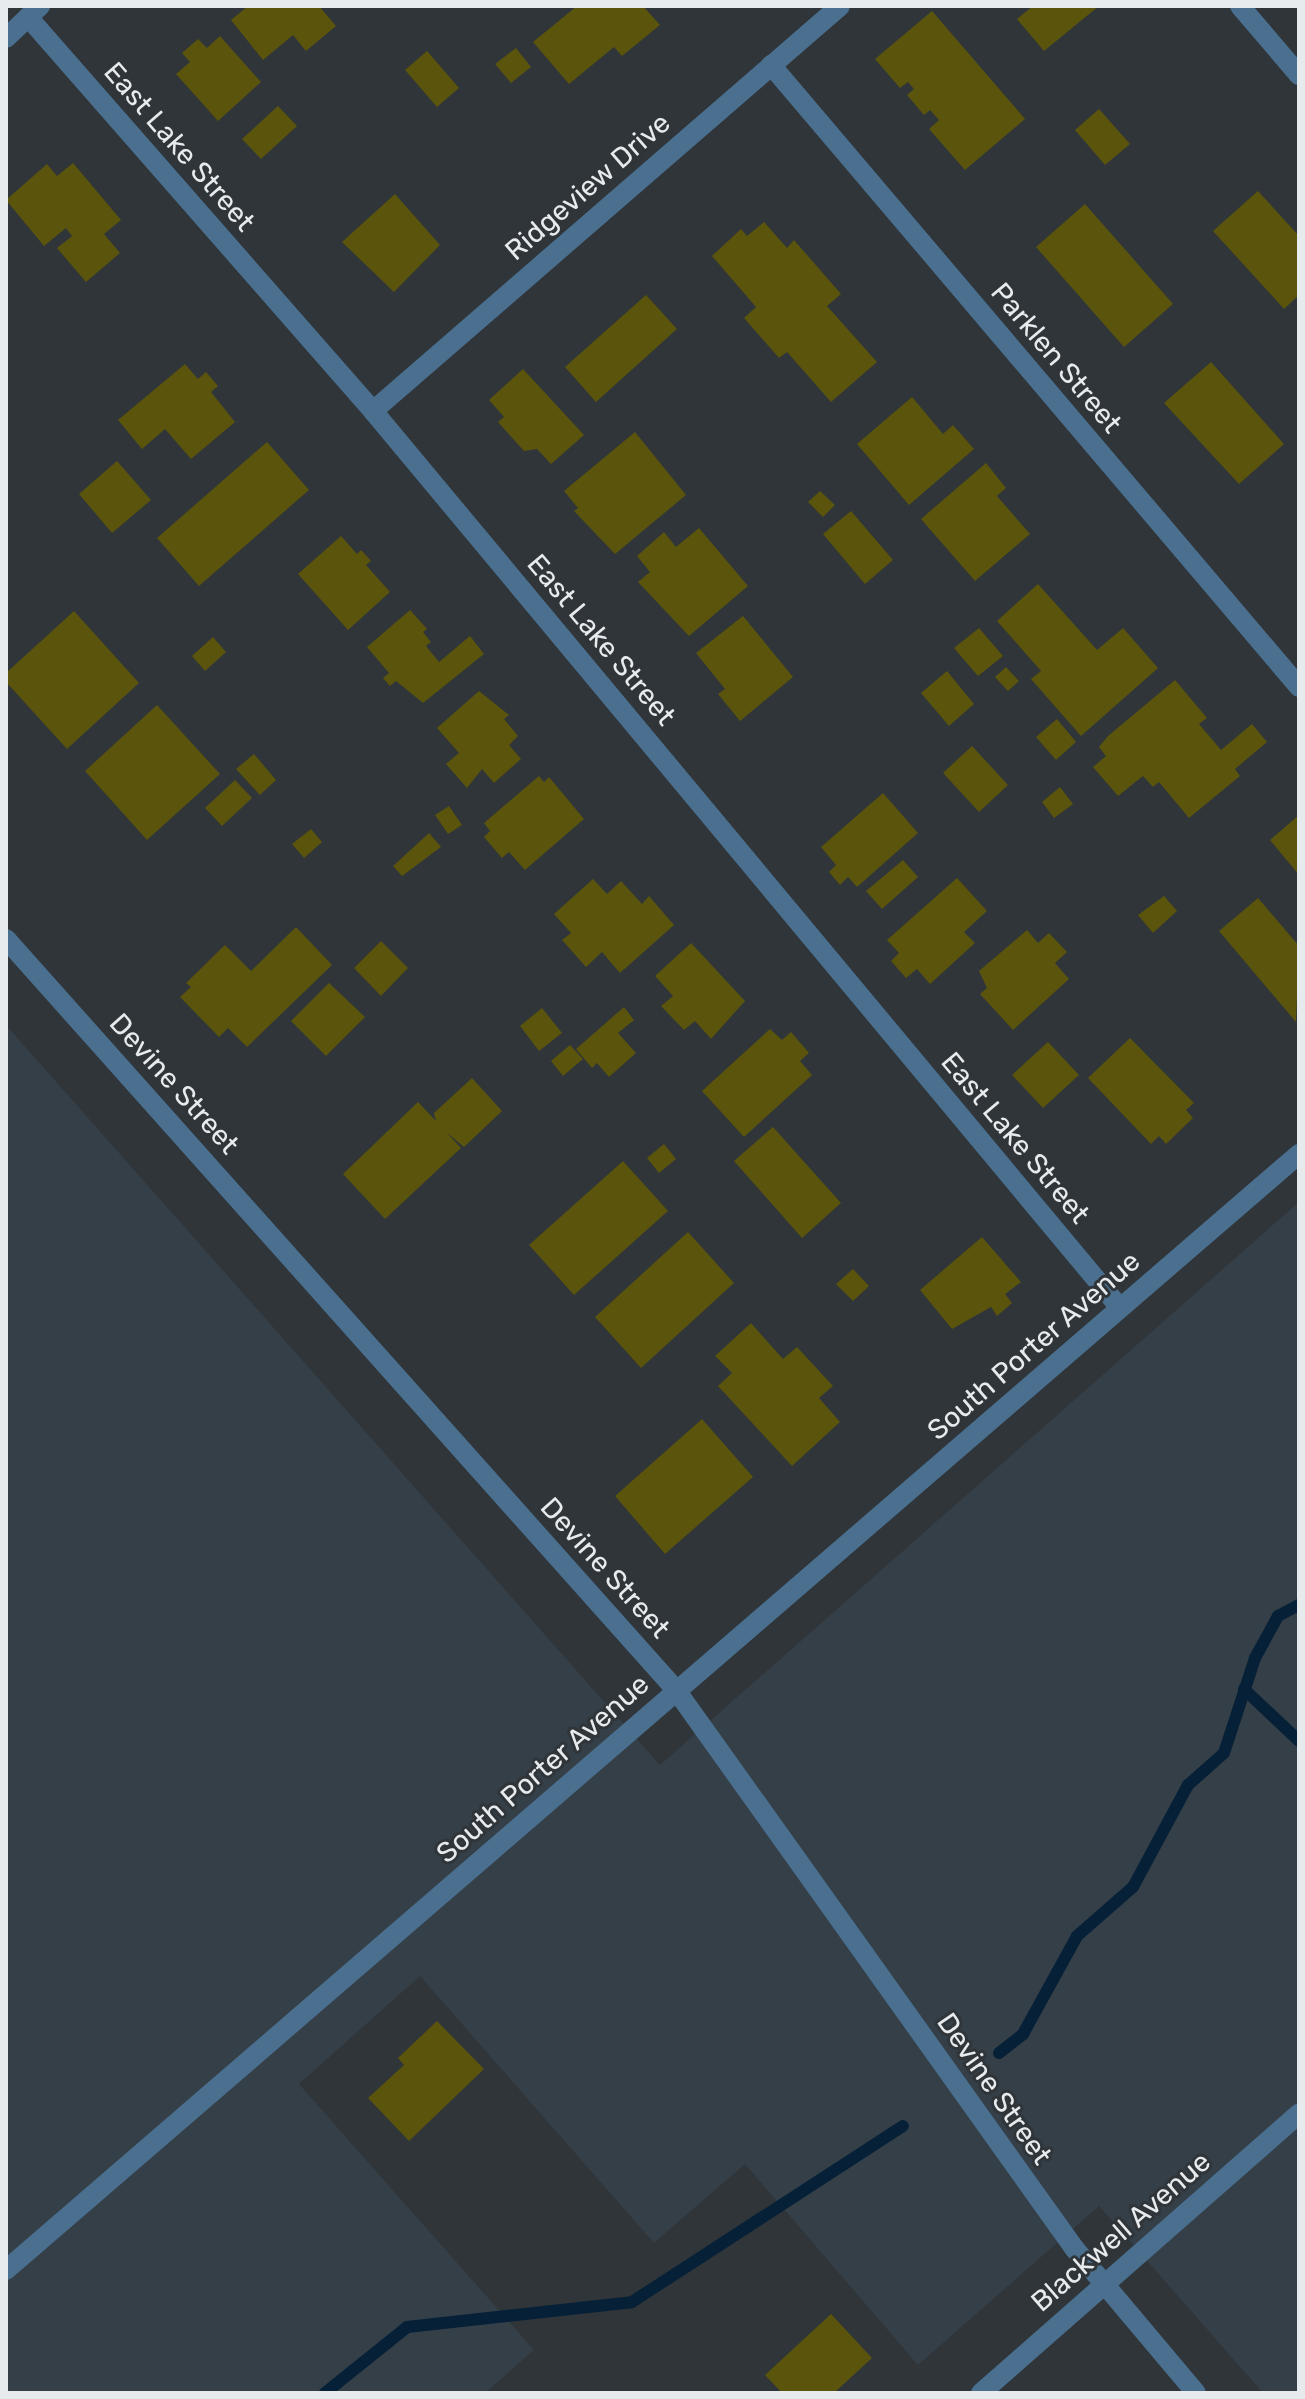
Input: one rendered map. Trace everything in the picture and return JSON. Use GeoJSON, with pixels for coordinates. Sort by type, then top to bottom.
{"type":"FeatureCollection","features":[{"type":"Feature","properties":{"kind":"street","name":"Ridgeview Drive"},"geometry":{"type":"LineString","coordinates":[[373,411],[840,6]]}},
{"type":"Feature","properties":{"kind":"street"},"geometry":{"type":"LineString","coordinates":[[1240,6],[1299,75]]}},
{"type":"Feature","properties":{"kind":"street"},"geometry":{"type":"LineString","coordinates":[[6,38],[34,12]]}},
{"type":"Feature","properties":{"kind":"street","name":"East Lake Street"},"geometry":{"type":"LineString","coordinates":[[34,12],[373,411],[1120,1308]]}},
{"type":"Feature","properties":{"kind":"street","name":"Parklen Street"},"geometry":{"type":"LineString","coordinates":[[771,65],[1299,687]]}},
{"type":"Feature","properties":{"kind":"street","name":"Devine Street"},"geometry":{"type":"LineString","coordinates":[[6,939],[676,1690],[1101,2284],[1196,2393]]}},
{"type":"Feature","properties":{"kind":"street","name":"South Porter Avenue"},"geometry":{"type":"LineString","coordinates":[[6,2270],[1299,1154]]}},
{"type":"Feature","properties":{"kind":"street","name":"Blackwell Avenue"},"geometry":{"type":"LineString","coordinates":[[981,2393],[1101,2284],[1299,2114]]}},
{"type":"Feature","properties":{"kind":"shaded area"},"geometry":{"type":"Polygon","coordinates":[[[6,1025],[660,1765],[1299,1202],[1299,2393],[1263,2393],[1099,2206],[918,2365],[745,2164],[654,2243],[420,1976],[299,2084],[534,2350],[485,2393],[6,2393],[6,1025]]]}},
{"type":"Feature","properties":{"kind":"building"},"geometry":{"type":"Polygon","coordinates":[[[248,6],[319,6],[336,26],[306,51],[293,35],[263,60],[231,20],[248,6]]]}},
{"type":"Feature","properties":{"kind":"building"},"geometry":{"type":"Polygon","coordinates":[[[577,6],[643,6],[660,25],[622,56],[614,47],[569,84],[533,42],[577,6]]]}},
{"type":"Feature","properties":{"kind":"building"},"geometry":{"type":"Polygon","coordinates":[[[1033,6],[1099,6],[1044,51],[1017,19],[1033,6]]]}},
{"type":"Feature","properties":{"kind":"building"},"geometry":{"type":"Polygon","coordinates":[[[932,11],[1025,119],[965,170],[929,129],[939,120],[930,110],[924,115],[907,95],[914,89],[908,82],[900,88],[875,59],[932,11]]]}},
{"type":"Feature","properties":{"kind":"building"},"geometry":{"type":"Polygon","coordinates":[[[220,36],[261,82],[218,121],[176,74],[190,62],[182,53],[198,39],[207,48],[220,36]]]}},
{"type":"Feature","properties":{"kind":"building"},"geometry":{"type":"Polygon","coordinates":[[[516,48],[531,67],[511,83],[495,64],[516,48]]]}},
{"type":"Feature","properties":{"kind":"building"},"geometry":{"type":"Polygon","coordinates":[[[427,51],[459,88],[437,107],[405,70],[427,51]]]}},
{"type":"Feature","properties":{"kind":"building"},"geometry":{"type":"Polygon","coordinates":[[[278,106],[297,126],[261,159],[242,139],[278,106]]]}},
{"type":"Feature","properties":{"kind":"building"},"geometry":{"type":"Polygon","coordinates":[[[1099,109],[1130,144],[1105,165],[1075,130],[1099,109]]]}},
{"type":"Feature","properties":{"kind":"building"},"geometry":{"type":"Polygon","coordinates":[[[73,163],[121,220],[104,234],[120,253],[86,282],[57,248],[72,236],[66,228],[44,246],[6,200],[47,164],[57,176],[73,163]]]}},
{"type":"Feature","properties":{"kind":"building"},"geometry":{"type":"Polygon","coordinates":[[[1258,191],[1299,236],[1299,295],[1284,309],[1213,231],[1258,191]]]}},
{"type":"Feature","properties":{"kind":"building"},"geometry":{"type":"Polygon","coordinates":[[[395,194],[440,245],[394,292],[342,242],[395,194]]]}},
{"type":"Feature","properties":{"kind":"building"},"geometry":{"type":"Polygon","coordinates":[[[1085,204],[1173,304],[1124,347],[1036,247],[1085,204]]]}},
{"type":"Feature","properties":{"kind":"building"},"geometry":{"type":"Polygon","coordinates":[[[764,222],[787,248],[794,240],[841,294],[827,306],[877,362],[831,402],[787,352],[779,358],[744,318],[756,307],[712,256],[741,229],[747,236],[764,222]]]}},
{"type":"Feature","properties":{"kind":"building"},"geometry":{"type":"Polygon","coordinates":[[[646,295],[677,329],[596,402],[565,367],[646,295]]]}},
{"type":"Feature","properties":{"kind":"building"},"geometry":{"type":"Polygon","coordinates":[[[1211,362],[1284,444],[1239,484],[1164,403],[1211,362]]]}},
{"type":"Feature","properties":{"kind":"building"},"geometry":{"type":"Polygon","coordinates":[[[185,364],[198,379],[206,372],[218,386],[211,392],[235,422],[191,459],[165,429],[142,449],[118,420],[185,364]]]}},
{"type":"Feature","properties":{"kind":"building"},"geometry":{"type":"Polygon","coordinates":[[[523,369],[584,435],[551,464],[537,449],[524,451],[498,422],[504,417],[489,400],[523,369]]]}},
{"type":"Feature","properties":{"kind":"building"},"geometry":{"type":"Polygon","coordinates":[[[912,397],[943,434],[953,425],[974,449],[909,505],[857,444],[912,397]]]}},
{"type":"Feature","properties":{"kind":"building"},"geometry":{"type":"Polygon","coordinates":[[[635,432],[686,495],[615,554],[574,511],[578,508],[564,491],[635,432]]]}},
{"type":"Feature","properties":{"kind":"building"},"geometry":{"type":"Polygon","coordinates":[[[267,442],[309,490],[199,586],[157,538],[267,442]]]}},
{"type":"Feature","properties":{"kind":"building"},"geometry":{"type":"Polygon","coordinates":[[[117,461],[151,500],[112,533],[79,494],[117,461]]]}},
{"type":"Feature","properties":{"kind":"building"},"geometry":{"type":"Polygon","coordinates":[[[986,463],[1006,488],[997,496],[1030,534],[975,581],[921,519],[986,463]]]}},
{"type":"Feature","properties":{"kind":"building"},"geometry":{"type":"Polygon","coordinates":[[[820,491],[835,505],[823,517],[808,502],[820,491]]]}},
{"type":"Feature","properties":{"kind":"building"},"geometry":{"type":"Polygon","coordinates":[[[851,511],[893,560],[865,584],[823,534],[851,511]]]}},
{"type":"Feature","properties":{"kind":"building"},"geometry":{"type":"Polygon","coordinates":[[[699,528],[748,586],[689,636],[638,582],[650,572],[637,556],[664,532],[676,547],[699,528]]]}},
{"type":"Feature","properties":{"kind":"building"},"geometry":{"type":"Polygon","coordinates":[[[341,536],[357,554],[361,550],[371,561],[366,565],[390,592],[348,630],[298,574],[341,536]]]}},
{"type":"Feature","properties":{"kind":"building"},"geometry":{"type":"Polygon","coordinates":[[[1038,584],[1097,650],[1123,628],[1158,668],[1081,736],[1031,679],[1041,671],[997,621],[1038,584]]]}},
{"type":"Feature","properties":{"kind":"building"},"geometry":{"type":"Polygon","coordinates":[[[410,610],[427,629],[423,632],[431,642],[426,646],[439,662],[470,636],[484,654],[423,703],[396,681],[390,686],[383,678],[389,673],[367,647],[410,610]]]}},
{"type":"Feature","properties":{"kind":"building"},"geometry":{"type":"Polygon","coordinates":[[[74,611],[139,683],[67,749],[6,682],[6,673],[74,611]]]}},
{"type":"Feature","properties":{"kind":"building"},"geometry":{"type":"Polygon","coordinates":[[[743,616],[793,677],[740,721],[718,694],[725,689],[696,653],[743,616]]]}},
{"type":"Feature","properties":{"kind":"building"},"geometry":{"type":"Polygon","coordinates":[[[979,628],[1003,656],[978,676],[954,648],[979,628]]]}},
{"type":"Feature","properties":{"kind":"building"},"geometry":{"type":"Polygon","coordinates":[[[213,637],[226,652],[205,671],[192,656],[213,637]]]}},
{"type":"Feature","properties":{"kind":"building"},"geometry":{"type":"Polygon","coordinates":[[[1006,667],[1019,681],[1008,691],[995,677],[1006,667]]]}},
{"type":"Feature","properties":{"kind":"building"},"geometry":{"type":"Polygon","coordinates":[[[947,671],[974,704],[949,726],[921,693],[947,671]]]}},
{"type":"Feature","properties":{"kind":"building"},"geometry":{"type":"Polygon","coordinates":[[[1175,680],[1207,718],[1199,724],[1221,750],[1252,724],[1267,742],[1235,769],[1240,776],[1189,818],[1159,782],[1153,787],[1143,776],[1118,796],[1093,767],[1106,756],[1099,747],[1108,736],[1175,680]]]}},
{"type":"Feature","properties":{"kind":"building"},"geometry":{"type":"Polygon","coordinates":[[[479,691],[509,715],[504,719],[518,736],[509,745],[521,759],[494,783],[482,769],[467,788],[446,764],[459,753],[437,728],[479,691]]]}},
{"type":"Feature","properties":{"kind":"building"},"geometry":{"type":"Polygon","coordinates":[[[157,705],[220,774],[147,840],[85,771],[157,705]]]}},
{"type":"Feature","properties":{"kind":"building"},"geometry":{"type":"Polygon","coordinates":[[[1057,719],[1076,742],[1056,760],[1036,737],[1057,719]]]}},
{"type":"Feature","properties":{"kind":"building"},"geometry":{"type":"Polygon","coordinates":[[[972,746],[1008,785],[979,812],[943,773],[972,746]]]}},
{"type":"Feature","properties":{"kind":"building"},"geometry":{"type":"Polygon","coordinates":[[[254,754],[276,780],[260,795],[236,769],[254,754]]]}},
{"type":"Feature","properties":{"kind":"building"},"geometry":{"type":"Polygon","coordinates":[[[539,776],[544,782],[549,777],[584,819],[525,870],[509,852],[502,858],[484,837],[490,831],[484,823],[539,776]]]}},
{"type":"Feature","properties":{"kind":"building"},"geometry":{"type":"Polygon","coordinates":[[[235,780],[252,798],[222,826],[205,808],[235,780]]]}},
{"type":"Feature","properties":{"kind":"building"},"geometry":{"type":"Polygon","coordinates":[[[1060,787],[1073,804],[1054,818],[1042,802],[1060,787]]]}},
{"type":"Feature","properties":{"kind":"building"},"geometry":{"type":"Polygon","coordinates":[[[883,793],[918,833],[857,887],[848,877],[840,885],[829,872],[836,865],[821,847],[883,793]]]}},
{"type":"Feature","properties":{"kind":"building"},"geometry":{"type":"Polygon","coordinates":[[[449,806],[462,825],[448,834],[435,815],[449,806]]]}},
{"type":"Feature","properties":{"kind":"building"},"geometry":{"type":"Polygon","coordinates":[[[1299,815],[1299,875],[1270,840],[1299,815]]]}},
{"type":"Feature","properties":{"kind":"building"},"geometry":{"type":"Polygon","coordinates":[[[311,829],[322,842],[304,858],[292,844],[311,829]]]}},
{"type":"Feature","properties":{"kind":"building"},"geometry":{"type":"Polygon","coordinates":[[[429,833],[441,847],[402,876],[393,866],[429,833]]]}},
{"type":"Feature","properties":{"kind":"building"},"geometry":{"type":"Polygon","coordinates":[[[903,860],[918,877],[882,909],[866,891],[903,860]]]}},
{"type":"Feature","properties":{"kind":"building"},"geometry":{"type":"Polygon","coordinates":[[[957,878],[987,911],[964,932],[975,943],[930,984],[917,969],[906,978],[891,961],[899,953],[887,940],[957,878]]]}},
{"type":"Feature","properties":{"kind":"building"},"geometry":{"type":"Polygon","coordinates":[[[593,879],[607,894],[621,881],[642,904],[649,896],[674,925],[620,973],[602,952],[586,967],[562,940],[571,933],[554,914],[593,879]]]}},
{"type":"Feature","properties":{"kind":"building"},"geometry":{"type":"Polygon","coordinates":[[[1164,896],[1177,911],[1153,933],[1138,915],[1164,896]]]}},
{"type":"Feature","properties":{"kind":"building"},"geometry":{"type":"Polygon","coordinates":[[[1258,898],[1299,946],[1296,1022],[1219,931],[1258,898]]]}},
{"type":"Feature","properties":{"kind":"building"},"geometry":{"type":"Polygon","coordinates":[[[296,927],[332,965],[247,1047],[228,1028],[219,1037],[180,997],[191,987],[186,983],[225,945],[251,971],[296,927]]]}},
{"type":"Feature","properties":{"kind":"building"},"geometry":{"type":"Polygon","coordinates":[[[1027,930],[1038,943],[1049,933],[1067,952],[1055,963],[1069,979],[1013,1030],[980,994],[987,988],[979,971],[1027,930]]]}},
{"type":"Feature","properties":{"kind":"building"},"geometry":{"type":"Polygon","coordinates":[[[381,941],[408,968],[381,996],[354,968],[381,941]]]}},
{"type":"Feature","properties":{"kind":"building"},"geometry":{"type":"Polygon","coordinates":[[[691,943],[745,1001],[711,1039],[695,1021],[684,1030],[661,1006],[673,996],[655,976],[691,943]]]}},
{"type":"Feature","properties":{"kind":"building"},"geometry":{"type":"Polygon","coordinates":[[[329,983],[365,1017],[326,1056],[291,1021],[329,983]]]}},
{"type":"Feature","properties":{"kind":"building"},"geometry":{"type":"Polygon","coordinates":[[[624,1007],[634,1020],[618,1033],[636,1053],[609,1077],[597,1063],[592,1068],[576,1049],[624,1007]]]}},
{"type":"Feature","properties":{"kind":"building"},"geometry":{"type":"Polygon","coordinates":[[[542,1008],[562,1033],[539,1051],[520,1026],[542,1008]]]}},
{"type":"Feature","properties":{"kind":"building"},"geometry":{"type":"Polygon","coordinates":[[[770,1029],[782,1040],[791,1032],[809,1053],[800,1061],[812,1075],[744,1137],[702,1091],[770,1029]]]}},
{"type":"Feature","properties":{"kind":"building"},"geometry":{"type":"Polygon","coordinates":[[[1130,1038],[1194,1103],[1186,1110],[1193,1118],[1166,1144],[1159,1136],[1151,1144],[1088,1078],[1130,1038]]]}},
{"type":"Feature","properties":{"kind":"building"},"geometry":{"type":"Polygon","coordinates":[[[1048,1042],[1079,1075],[1043,1108],[1012,1075],[1048,1042]]]}},
{"type":"Feature","properties":{"kind":"building"},"geometry":{"type":"Polygon","coordinates":[[[570,1045],[583,1059],[563,1076],[551,1061],[570,1045]]]}},
{"type":"Feature","properties":{"kind":"building"},"geometry":{"type":"Polygon","coordinates":[[[472,1078],[502,1111],[464,1147],[446,1132],[461,1148],[385,1219],[343,1174],[418,1102],[436,1121],[434,1113],[472,1078]]]}},
{"type":"Feature","properties":{"kind":"building"},"geometry":{"type":"Polygon","coordinates":[[[773,1127],[841,1203],[802,1238],[734,1161],[773,1127]]]}},
{"type":"Feature","properties":{"kind":"building"},"geometry":{"type":"Polygon","coordinates":[[[664,1144],[676,1159],[659,1173],[647,1158],[664,1144]]]}},
{"type":"Feature","properties":{"kind":"building"},"geometry":{"type":"Polygon","coordinates":[[[623,1161],[668,1211],[574,1295],[529,1245],[623,1161]]]}},
{"type":"Feature","properties":{"kind":"building"},"geometry":{"type":"Polygon","coordinates":[[[688,1232],[734,1283],[641,1368],[595,1317],[688,1232]]]}},
{"type":"Feature","properties":{"kind":"building"},"geometry":{"type":"Polygon","coordinates":[[[982,1237],[1021,1282],[1005,1294],[1012,1303],[997,1316],[991,1307],[952,1329],[920,1290],[982,1237]]]}},
{"type":"Feature","properties":{"kind":"building"},"geometry":{"type":"Polygon","coordinates":[[[853,1269],[869,1286],[853,1301],[836,1284],[853,1269]]]}},
{"type":"Feature","properties":{"kind":"building"},"geometry":{"type":"Polygon","coordinates":[[[751,1323],[783,1359],[797,1347],[833,1386],[819,1398],[840,1422],[792,1466],[718,1386],[732,1373],[715,1356],[751,1323]]]}},
{"type":"Feature","properties":{"kind":"building"},"geometry":{"type":"Polygon","coordinates":[[[702,1419],[753,1477],[665,1554],[615,1496],[702,1419]]]}},
{"type":"Feature","properties":{"kind":"building"},"geometry":{"type":"Polygon","coordinates":[[[437,2021],[484,2069],[409,2141],[368,2098],[404,2065],[398,2058],[437,2021]]]}},
{"type":"Feature","properties":{"kind":"building"},"geometry":{"type":"Polygon","coordinates":[[[831,2314],[872,2358],[834,2393],[782,2393],[765,2375],[831,2314]]]}},
{"type":"Feature","properties":{"kind":"waterway"},"geometry":{"type":"LineString","coordinates":[[999,2053],[1023,2034],[1077,1936],[1133,1887],[1188,1785],[1224,1753],[1255,1658],[1278,1616],[1299,1605]]}},
{"type":"Feature","properties":{"kind":"waterway"},"geometry":{"type":"LineString","coordinates":[[1244,1689],[1299,1741]]}},
{"type":"Feature","properties":{"kind":"waterway"},"geometry":{"type":"LineString","coordinates":[[325,2393],[407,2327],[632,2302],[903,2126]]}}]}
